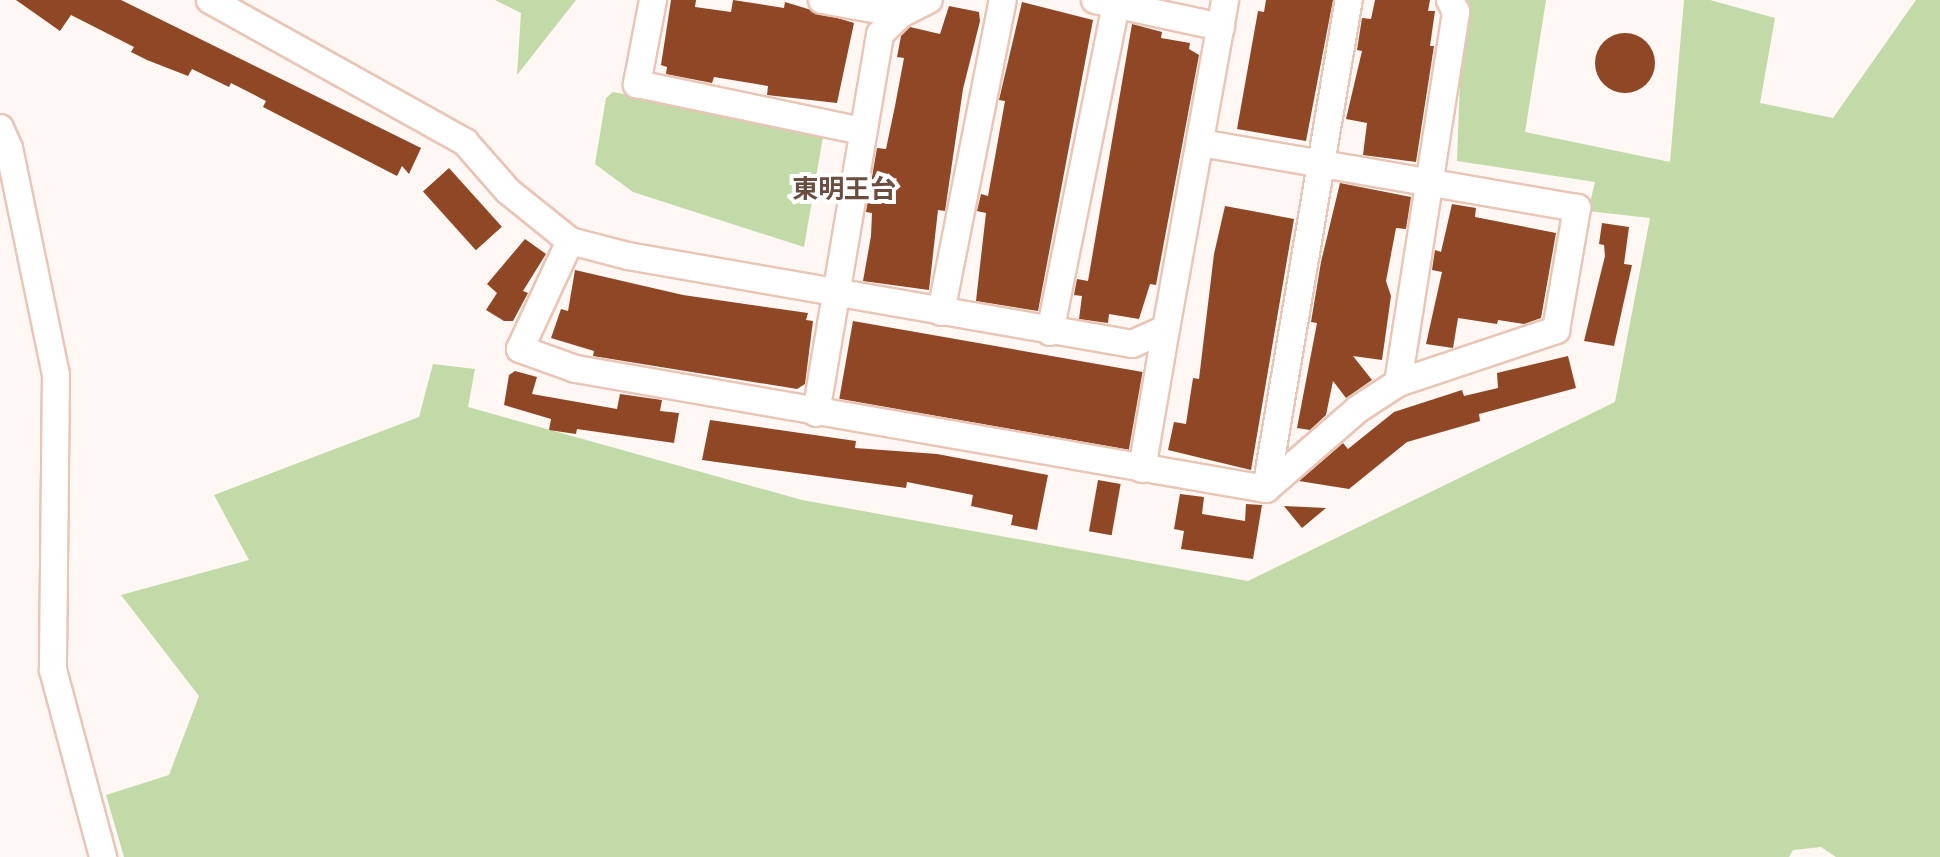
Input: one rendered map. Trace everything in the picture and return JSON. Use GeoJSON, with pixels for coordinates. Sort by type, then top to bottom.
{"type":"FeatureCollection","features":[{"type":"Feature","properties":{"kind":"street"},"geometry":{"type":"LineString","coordinates":[[210,0],[465,142],[538,219],[570,241],[628,256],[1050,332],[1132,344],[1166,329]]}},
{"type":"Feature","properties":{"kind":"street"},"geometry":{"type":"LineString","coordinates":[[653,0],[637,84],[862,131]]}},
{"type":"Feature","properties":{"kind":"street"},"geometry":{"type":"LineString","coordinates":[[822,0],[901,14]]}},
{"type":"Feature","properties":{"kind":"street"},"geometry":{"type":"LineString","coordinates":[[816,413],[880,34],[901,14],[929,0]]}},
{"type":"Feature","properties":{"kind":"street"},"geometry":{"type":"LineString","coordinates":[[941,312],[1003,0]]}},
{"type":"Feature","properties":{"kind":"street"},"geometry":{"type":"LineString","coordinates":[[1142,469],[1225,0]]}},
{"type":"Feature","properties":{"kind":"street"},"geometry":{"type":"LineString","coordinates":[[1266,489],[1349,0]]}},
{"type":"Feature","properties":{"kind":"street"},"geometry":{"type":"LineString","coordinates":[[1398,383],[1456,12],[1450,0]]}},
{"type":"Feature","properties":{"kind":"street"},"geometry":{"type":"LineString","coordinates":[[1050,332],[1106,2],[1221,27]]}},
{"type":"Feature","properties":{"kind":"street"},"geometry":{"type":"LineString","coordinates":[[0,128],[9,148],[56,374],[53,670],[103,857]]}},
{"type":"Feature","properties":{"kind":"street"},"geometry":{"type":"LineString","coordinates":[[1201,143],[1323,161],[1577,208],[1556,330],[1398,383],[1358,409],[1266,489]]}},
{"type":"Feature","properties":{"kind":"street"},"geometry":{"type":"LineString","coordinates":[[570,241],[520,349],[576,369],[1266,489]]}},
{"type":"Feature","properties":{"kind":"green space"},"geometry":{"type":"Polygon","coordinates":[[[495,0],[576,0],[517,75],[521,13],[495,0]]]}},
{"type":"Feature","properties":{"kind":"green space"},"geometry":{"type":"Polygon","coordinates":[[[1463,0],[1546,0],[1525,132],[1670,162],[1684,0],[1710,0],[1775,18],[1760,103],[1833,118],[1916,0],[1940,0],[1940,857],[1836,857],[1821,847],[1793,850],[1789,857],[124,857],[106,795],[169,775],[199,696],[121,595],[249,560],[214,495],[419,417],[433,364],[475,369],[468,407],[802,500],[1248,581],[1615,402],[1650,218],[1588,211],[1595,182],[1457,161],[1463,0]]]}},
{"type":"Feature","properties":{"kind":"green space"},"geometry":{"type":"Polygon","coordinates":[[[613,92],[824,131],[804,247],[633,192],[595,164],[606,98],[613,92]]]}},
{"type":"Feature","properties":{"kind":"building"},"geometry":{"type":"Polygon","coordinates":[[[16,0],[121,0],[421,148],[409,174],[402,166],[397,176],[263,107],[266,101],[231,83],[229,87],[192,69],[188,76],[147,60],[131,52],[134,47],[71,15],[60,31],[16,0]]]}},
{"type":"Feature","properties":{"kind":"building"},"geometry":{"type":"Polygon","coordinates":[[[671,0],[696,0],[695,7],[731,12],[733,0],[784,8],[785,2],[854,23],[837,103],[767,95],[768,86],[714,77],[712,83],[666,74],[667,67],[661,65],[671,0]]]}},
{"type":"Feature","properties":{"kind":"building"},"geometry":{"type":"Polygon","coordinates":[[[1266,0],[1333,0],[1306,141],[1237,129],[1258,11],[1264,12],[1266,0]]]}},
{"type":"Feature","properties":{"kind":"building"},"geometry":{"type":"Polygon","coordinates":[[[1375,0],[1430,0],[1428,11],[1435,11],[1430,46],[1434,46],[1416,162],[1363,155],[1367,123],[1346,119],[1362,51],[1357,50],[1362,18],[1371,19],[1375,0]]]}},
{"type":"Feature","properties":{"kind":"building"},"geometry":{"type":"Polygon","coordinates":[[[1022,2],[1093,20],[1038,311],[976,301],[986,213],[977,211],[981,194],[988,196],[1005,101],[999,100],[1022,2]]]}},
{"type":"Feature","properties":{"kind":"building"},"geometry":{"type":"Polygon","coordinates":[[[949,6],[979,12],[980,21],[963,89],[945,211],[938,210],[929,290],[863,281],[872,213],[866,212],[877,148],[886,149],[895,106],[904,58],[897,57],[901,36],[910,27],[940,34],[949,6]]]}},
{"type":"Feature","properties":{"kind":"building"},"geometry":{"type":"Polygon","coordinates":[[[1132,24],[1162,32],[1161,38],[1190,43],[1189,49],[1199,55],[1156,285],[1150,284],[1139,319],[1109,314],[1108,323],[1079,319],[1082,296],[1074,295],[1077,279],[1088,281],[1132,24]]]}},
{"type":"Feature","properties":{"kind":"building"},"geometry":{"type":"Polygon","coordinates":[[[1625,33],[1636,35],[1646,42],[1653,52],[1653,74],[1646,84],[1636,91],[1625,93],[1614,91],[1604,84],[1597,74],[1595,63],[1597,52],[1604,42],[1614,35],[1625,33]]]}},
{"type":"Feature","properties":{"kind":"building"},"geometry":{"type":"Polygon","coordinates":[[[449,168],[502,227],[476,250],[423,191],[449,168]]]}},
{"type":"Feature","properties":{"kind":"building"},"geometry":{"type":"Polygon","coordinates":[[[1340,183],[1411,197],[1406,229],[1396,228],[1386,281],[1391,296],[1382,360],[1353,356],[1372,380],[1346,398],[1333,381],[1326,415],[1310,430],[1297,428],[1317,323],[1311,322],[1321,262],[1340,183]]]}},
{"type":"Feature","properties":{"kind":"building"},"geometry":{"type":"Polygon","coordinates":[[[1452,204],[1476,208],[1475,217],[1556,233],[1541,318],[1524,324],[1498,320],[1497,324],[1458,318],[1453,348],[1426,344],[1442,272],[1432,270],[1435,250],[1441,252],[1452,204]]]}},
{"type":"Feature","properties":{"kind":"building"},"geometry":{"type":"Polygon","coordinates":[[[1225,206],[1294,219],[1251,470],[1168,450],[1174,422],[1186,424],[1193,378],[1199,379],[1214,254],[1225,206]]]}},
{"type":"Feature","properties":{"kind":"building"},"geometry":{"type":"Polygon","coordinates":[[[1602,223],[1629,227],[1624,264],[1632,265],[1614,346],[1584,341],[1605,256],[1604,245],[1599,244],[1602,223]]]}},
{"type":"Feature","properties":{"kind":"building"},"geometry":{"type":"Polygon","coordinates":[[[525,239],[546,254],[523,291],[528,293],[513,321],[504,321],[486,310],[497,293],[487,284],[525,239]]]}},
{"type":"Feature","properties":{"kind":"building"},"geometry":{"type":"Polygon","coordinates":[[[575,270],[683,295],[808,313],[806,320],[813,321],[805,384],[797,389],[593,356],[594,351],[551,338],[561,309],[568,311],[575,270]]]}},
{"type":"Feature","properties":{"kind":"building"},"geometry":{"type":"Polygon","coordinates":[[[853,321],[1143,372],[1129,450],[839,399],[853,321]]]}},
{"type":"Feature","properties":{"kind":"building"},"geometry":{"type":"Polygon","coordinates":[[[1568,356],[1576,388],[1479,414],[1480,421],[1407,442],[1349,489],[1299,481],[1343,443],[1348,449],[1394,412],[1462,390],[1464,396],[1498,388],[1497,373],[1568,356]]]}},
{"type":"Feature","properties":{"kind":"building"},"geometry":{"type":"Polygon","coordinates":[[[515,371],[537,377],[532,394],[617,409],[620,394],[662,400],[660,411],[679,413],[674,443],[577,429],[576,434],[549,430],[551,419],[504,405],[509,375],[515,371]]]}},
{"type":"Feature","properties":{"kind":"building"},"geometry":{"type":"Polygon","coordinates":[[[710,420],[856,441],[855,448],[937,454],[1048,475],[1037,530],[1011,525],[1013,515],[971,506],[973,495],[907,482],[906,488],[702,460],[710,420]]]}},
{"type":"Feature","properties":{"kind":"building"},"geometry":{"type":"Polygon","coordinates":[[[1098,480],[1121,484],[1112,535],[1089,531],[1098,480]]]}},
{"type":"Feature","properties":{"kind":"building"},"geometry":{"type":"Polygon","coordinates":[[[1180,494],[1204,497],[1202,514],[1245,521],[1246,504],[1262,505],[1253,559],[1181,549],[1184,531],[1174,529],[1180,494]]]}},
{"type":"Feature","properties":{"kind":"building"},"geometry":{"type":"Polygon","coordinates":[[[1284,506],[1326,508],[1302,528],[1284,506]]]}},
{"type":"Feature","properties":{"kind":"district","name":"東明王台"},"geometry":{"type":"Point","coordinates":[844,190]}}]}
